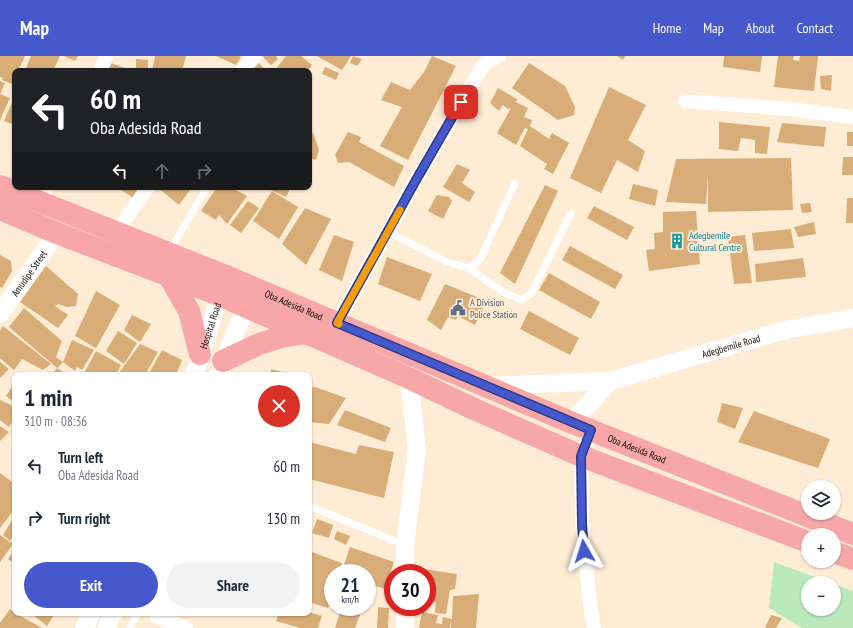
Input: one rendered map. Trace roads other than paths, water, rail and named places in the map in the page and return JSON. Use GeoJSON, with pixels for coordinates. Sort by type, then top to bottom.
{"type":"FeatureCollection","features":[{"type":"Feature","properties":{"kind":"main road","name":"Oba Adesida Road"},"geometry":{"type":"LineString","coordinates":[[0,186],[12,188]]}},
{"type":"Feature","properties":{"kind":"main road","name":"Oba Adesida Road"},"geometry":{"type":"LineString","coordinates":[[20,190],[44,195],[116,233],[168,254],[223,286],[249,297],[337,323],[570,422],[853,534]]}},
{"type":"Feature","properties":{"kind":"main road","name":"Oba Adesida Road"},"geometry":{"type":"LineString","coordinates":[[0,209],[57,233],[169,276],[223,286]]}},
{"type":"Feature","properties":{"kind":"main road"},"geometry":{"type":"LineString","coordinates":[[169,276],[189,311],[200,354]]}},
{"type":"Feature","properties":{"kind":"main road","name":"Oba Adesida Road"},"geometry":{"type":"LineString","coordinates":[[249,297],[307,333],[581,456],[801,539]]}},
{"type":"Feature","properties":{"kind":"main road"},"geometry":{"type":"LineString","coordinates":[[221,368],[259,344],[281,337],[307,333]]}},
{"type":"Feature","properties":{"kind":"main road"},"geometry":{"type":"LineString","coordinates":[[841,555],[853,559]]}},
{"type":"Feature","properties":{"kind":"street"},"geometry":{"type":"LineString","coordinates":[[101,68],[107,56]]}},
{"type":"Feature","properties":{"kind":"street"},"geometry":{"type":"LineString","coordinates":[[245,68],[255,56]]}},
{"type":"Feature","properties":{"kind":"street"},"geometry":{"type":"LineString","coordinates":[[337,323],[416,180],[485,63],[499,56]]}},
{"type":"Feature","properties":{"kind":"street"},"geometry":{"type":"LineString","coordinates":[[685,101],[789,109],[853,117]]}},
{"type":"Feature","properties":{"kind":"street"},"geometry":{"type":"LineString","coordinates":[[116,233],[146,190]]}},
{"type":"Feature","properties":{"kind":"street","name":"Amudipe Street"},"geometry":{"type":"LineString","coordinates":[[0,314],[57,233]]}},
{"type":"Feature","properties":{"kind":"street","name":"Hospital Road"},"geometry":{"type":"LineString","coordinates":[[195,372],[223,286]]}},
{"type":"Feature","properties":{"kind":"street"},"geometry":{"type":"LineString","coordinates":[[221,368],[249,297]]}},
{"type":"Feature","properties":{"kind":"street","name":"Adegbemile Road"},"geometry":{"type":"LineString","coordinates":[[488,386],[610,381],[785,330],[853,318]]}},
{"type":"Feature","properties":{"kind":"street"},"geometry":{"type":"LineString","coordinates":[[405,564],[405,546],[418,450],[409,378]]}},
{"type":"Feature","properties":{"kind":"street"},"geometry":{"type":"LineString","coordinates":[[570,422],[610,381]]}},
{"type":"Feature","properties":{"kind":"street"},"geometry":{"type":"LineString","coordinates":[[591,430],[581,456],[582,524],[590,604],[594,628]]}},
{"type":"Feature","properties":{"kind":"street"},"geometry":{"type":"LineString","coordinates":[[84,628],[90,616]]}},
{"type":"Feature","properties":{"kind":"street"},"geometry":{"type":"LineString","coordinates":[[106,628],[112,616]]}},
{"type":"Feature","properties":{"kind":"street"},"geometry":{"type":"LineString","coordinates":[[405,616],[405,628]]}},
{"type":"Feature","properties":{"kind":"street"},"geometry":{"type":"LineString","coordinates":[[158,617],[186,628]]}},
{"type":"Feature","properties":{"kind":"lane"},"geometry":{"type":"LineString","coordinates":[[468,268],[480,260],[515,183]]}},
{"type":"Feature","properties":{"kind":"lane"},"geometry":{"type":"LineString","coordinates":[[168,254],[206,190]]}},
{"type":"Feature","properties":{"kind":"lane"},"geometry":{"type":"LineString","coordinates":[[388,232],[446,262],[468,268],[503,292],[521,300],[531,294],[571,213]]}},
{"type":"Feature","properties":{"kind":"lane"},"geometry":{"type":"LineString","coordinates":[[312,507],[405,546]]}},
{"type":"Feature","properties":{"kind":"lane"},"geometry":{"type":"LineString","coordinates":[[130,628],[136,616]]}},
{"type":"Feature","properties":{"kind":"place","name":"Adegbemile Cultural Centre"},"geometry":{"type":"Point","coordinates":[677,241]}},
{"type":"Feature","properties":{"kind":"place","name":"A Division Police Station"},"geometry":{"type":"Point","coordinates":[458,308]}}]}
